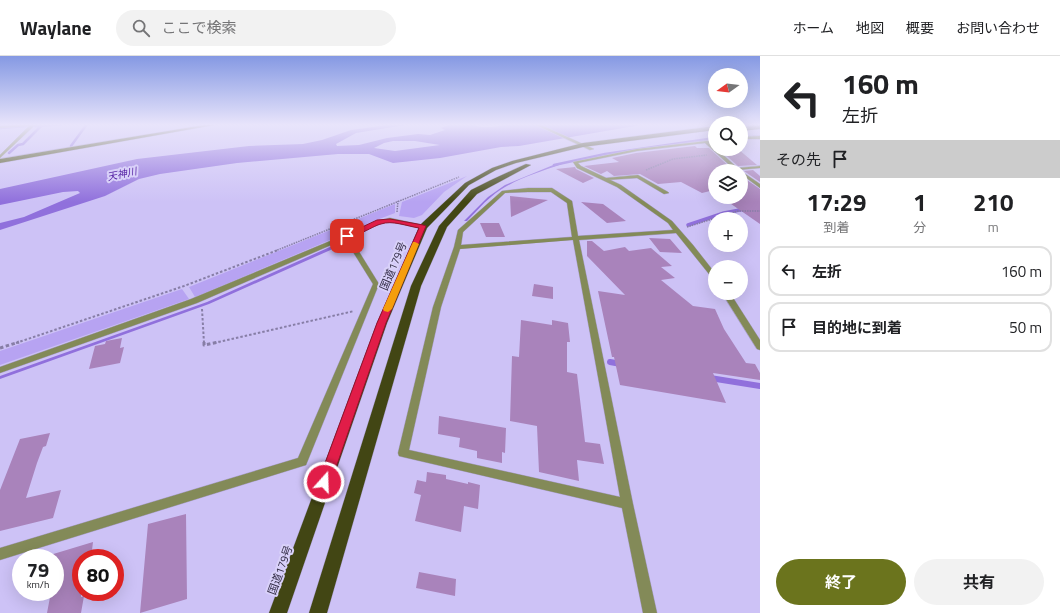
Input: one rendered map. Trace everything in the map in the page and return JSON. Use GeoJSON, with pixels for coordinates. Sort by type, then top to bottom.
{"type":"FeatureCollection","features":[{"type":"Feature","properties":{"kind":"highway","name":"国道179号"},"geometry":{"type":"LineString","coordinates":[[278,613],[382,323],[423,226],[467,184],[494,169],[542,154],[568,150]]}},
{"type":"Feature","properties":{"kind":"highway","name":"国道179号"},"geometry":{"type":"LineString","coordinates":[[318,613],[416,286],[443,226],[474,192],[493,180],[539,161],[578,150]]}},
{"type":"Feature","properties":{"kind":"main road"},"geometry":{"type":"LineString","coordinates":[[0,161],[65,150]]}},
{"type":"Feature","properties":{"kind":"street"},"geometry":{"type":"LineString","coordinates":[[643,150],[604,155],[575,162],[579,167],[606,179],[652,208],[677,230],[708,269]]}},
{"type":"Feature","properties":{"kind":"street"},"geometry":{"type":"LineString","coordinates":[[722,156],[731,164]]}},
{"type":"Feature","properties":{"kind":"street"},"geometry":{"type":"LineString","coordinates":[[748,169],[760,167]]}},
{"type":"Feature","properties":{"kind":"street"},"geometry":{"type":"LineString","coordinates":[[606,179],[638,176],[666,193]]}},
{"type":"Feature","properties":{"kind":"street"},"geometry":{"type":"LineString","coordinates":[[748,177],[760,186]]}},
{"type":"Feature","properties":{"kind":"street"},"geometry":{"type":"LineString","coordinates":[[627,504],[403,453],[437,307],[457,247],[460,231],[504,192],[552,190],[570,202],[575,238],[650,613]]}},
{"type":"Feature","properties":{"kind":"street"},"geometry":{"type":"LineString","coordinates":[[0,370],[198,299],[380,222],[394,221],[423,226]]}},
{"type":"Feature","properties":{"kind":"street"},"geometry":{"type":"LineString","coordinates":[[457,247],[677,230]]}},
{"type":"Feature","properties":{"kind":"street"},"geometry":{"type":"LineString","coordinates":[[0,554],[302,462],[376,284],[347,236]]}},
{"type":"Feature","properties":{"kind":"street"},"geometry":{"type":"LineString","coordinates":[[730,300],[760,346]]}},
{"type":"Feature","properties":{"kind":"path"},"geometry":{"type":"LineString","coordinates":[[638,176],[645,171],[673,159],[708,155]]}},
{"type":"Feature","properties":{"kind":"path"},"geometry":{"type":"LineString","coordinates":[[0,348],[184,286],[296,243],[464,175]]}},
{"type":"Feature","properties":{"kind":"path"},"geometry":{"type":"LineString","coordinates":[[396,217],[398,201]]}},
{"type":"Feature","properties":{"kind":"path"},"geometry":{"type":"LineString","coordinates":[[677,230],[697,225],[712,218],[738,212],[760,211]]}},
{"type":"Feature","properties":{"kind":"path"},"geometry":{"type":"LineString","coordinates":[[198,299],[202,307],[204,345],[366,309]]}},
{"type":"Feature","properties":{"kind":"shaded area"},"geometry":{"type":"Polygon","coordinates":[[[467,176],[444,192],[422,215],[414,218],[399,216],[402,202],[467,176]]]}},
{"type":"Feature","properties":{"kind":"shaded area"},"geometry":{"type":"Polygon","coordinates":[[[395,204],[395,213],[195,297],[189,287],[395,204]]]}},
{"type":"Feature","properties":{"kind":"shaded area"},"geometry":{"type":"Polygon","coordinates":[[[182,289],[189,299],[0,365],[0,351],[182,289]]]}},
{"type":"Feature","properties":{"kind":"water","name":"天神川"},"geometry":{"type":"Polygon","coordinates":[[[215,150],[484,150],[440,158],[393,163],[369,154],[338,154],[237,163],[160,174],[139,179],[105,196],[0,230],[0,223],[24,217],[80,193],[78,191],[63,192],[0,205],[0,189],[137,159],[215,150]]]}},
{"type":"Feature","properties":{"kind":"water"},"geometry":{"type":"Polygon","coordinates":[[[558,163],[562,164],[516,181],[507,186],[488,200],[467,221],[464,221],[488,197],[505,185],[558,163]]]}},
{"type":"Feature","properties":{"kind":"water"},"geometry":{"type":"Polygon","coordinates":[[[341,242],[344,244],[209,304],[0,379],[0,376],[207,302],[341,242]]]}},
{"type":"Feature","properties":{"kind":"building"},"geometry":{"type":"Polygon","coordinates":[[[661,150],[708,150],[708,156],[718,156],[726,164],[708,164],[708,192],[702,193],[681,182],[658,184],[640,174],[614,176],[607,171],[601,174],[584,166],[619,162],[612,158],[661,150]]]}},
{"type":"Feature","properties":{"kind":"building"},"geometry":{"type":"Polygon","coordinates":[[[727,156],[746,156],[757,165],[736,164],[727,156]]]}},
{"type":"Feature","properties":{"kind":"building"},"geometry":{"type":"Polygon","coordinates":[[[575,167],[576,169],[594,178],[583,183],[556,169],[575,167]]]}},
{"type":"Feature","properties":{"kind":"building"},"geometry":{"type":"Polygon","coordinates":[[[753,170],[760,176],[760,182],[748,174],[748,171],[753,170]]]}},
{"type":"Feature","properties":{"kind":"building"},"geometry":{"type":"Polygon","coordinates":[[[748,181],[760,189],[760,224],[748,216],[748,212],[743,212],[731,204],[748,204],[748,181]]]}},
{"type":"Feature","properties":{"kind":"building"},"geometry":{"type":"Polygon","coordinates":[[[510,196],[548,200],[511,217],[510,196]]]}},
{"type":"Feature","properties":{"kind":"building"},"geometry":{"type":"Polygon","coordinates":[[[581,202],[603,204],[626,221],[607,223],[581,202]]]}},
{"type":"Feature","properties":{"kind":"building"},"geometry":{"type":"Polygon","coordinates":[[[480,223],[499,223],[505,237],[486,237],[480,223]]]}},
{"type":"Feature","properties":{"kind":"building"},"geometry":{"type":"Polygon","coordinates":[[[649,238],[670,239],[682,253],[660,252],[649,238]]]}},
{"type":"Feature","properties":{"kind":"building"},"geometry":{"type":"Polygon","coordinates":[[[587,241],[592,241],[604,251],[625,247],[629,251],[651,248],[672,266],[661,267],[675,278],[661,280],[693,306],[715,309],[724,329],[746,363],[755,364],[760,373],[760,380],[713,373],[726,403],[620,385],[614,357],[612,357],[598,291],[625,295],[587,256],[587,241]]]}},
{"type":"Feature","properties":{"kind":"building"},"geometry":{"type":"Polygon","coordinates":[[[534,284],[553,287],[553,299],[532,296],[534,284]]]}},
{"type":"Feature","properties":{"kind":"building"},"geometry":{"type":"Polygon","coordinates":[[[521,320],[552,325],[552,320],[568,323],[570,342],[567,342],[567,372],[577,374],[585,442],[600,444],[604,464],[577,460],[579,481],[539,472],[537,426],[510,421],[512,356],[519,357],[521,320]]]}},
{"type":"Feature","properties":{"kind":"building"},"geometry":{"type":"Polygon","coordinates":[[[122,338],[120,348],[124,347],[120,363],[89,369],[95,346],[105,344],[106,341],[122,338]]]}},
{"type":"Feature","properties":{"kind":"building"},"geometry":{"type":"Polygon","coordinates":[[[439,416],[506,428],[505,453],[502,452],[502,463],[477,458],[477,451],[459,447],[460,438],[438,434],[439,416]]]}},
{"type":"Feature","properties":{"kind":"building"},"geometry":{"type":"Polygon","coordinates":[[[50,433],[46,446],[43,447],[37,463],[26,498],[61,490],[53,518],[0,531],[0,490],[20,439],[50,433]]]}},
{"type":"Feature","properties":{"kind":"building"},"geometry":{"type":"Polygon","coordinates":[[[427,472],[446,475],[446,479],[480,485],[478,509],[464,506],[461,532],[415,521],[421,495],[414,493],[417,480],[426,482],[427,472]]]}},
{"type":"Feature","properties":{"kind":"building"},"geometry":{"type":"Polygon","coordinates":[[[186,514],[187,599],[140,613],[148,524],[186,514]]]}},
{"type":"Feature","properties":{"kind":"building"},"geometry":{"type":"Polygon","coordinates":[[[93,542],[92,549],[72,549],[72,601],[83,601],[81,613],[47,613],[49,601],[64,601],[64,551],[93,542]]]}},
{"type":"Feature","properties":{"kind":"building"},"geometry":{"type":"Polygon","coordinates":[[[419,572],[456,579],[455,596],[416,588],[419,572]]]}},
{"type":"Feature","properties":{"kind":"waterway"},"geometry":{"type":"LineString","coordinates":[[9,153],[12,150]]}},
{"type":"Feature","properties":{"kind":"waterway"},"geometry":{"type":"LineString","coordinates":[[554,165],[605,154],[633,150]]}},
{"type":"Feature","properties":{"kind":"waterway"},"geometry":{"type":"LineString","coordinates":[[688,225],[724,213],[745,209]]}},
{"type":"Feature","properties":{"kind":"waterway"},"geometry":{"type":"LineString","coordinates":[[610,362],[621,364]]}},
{"type":"Feature","properties":{"kind":"waterway"},"geometry":{"type":"LineString","coordinates":[[710,378],[760,386]]}},
{"type":"Feature","properties":{"kind":"slow traffic"},"geometry":{"type":"LineString","coordinates":[[388,309],[415,244]]}},
{"type":"Feature","properties":{"kind":"route"},"geometry":{"type":"LineString","coordinates":[[324,482],[382,323],[423,226],[390,220],[380,222],[347,236]]}}]}
